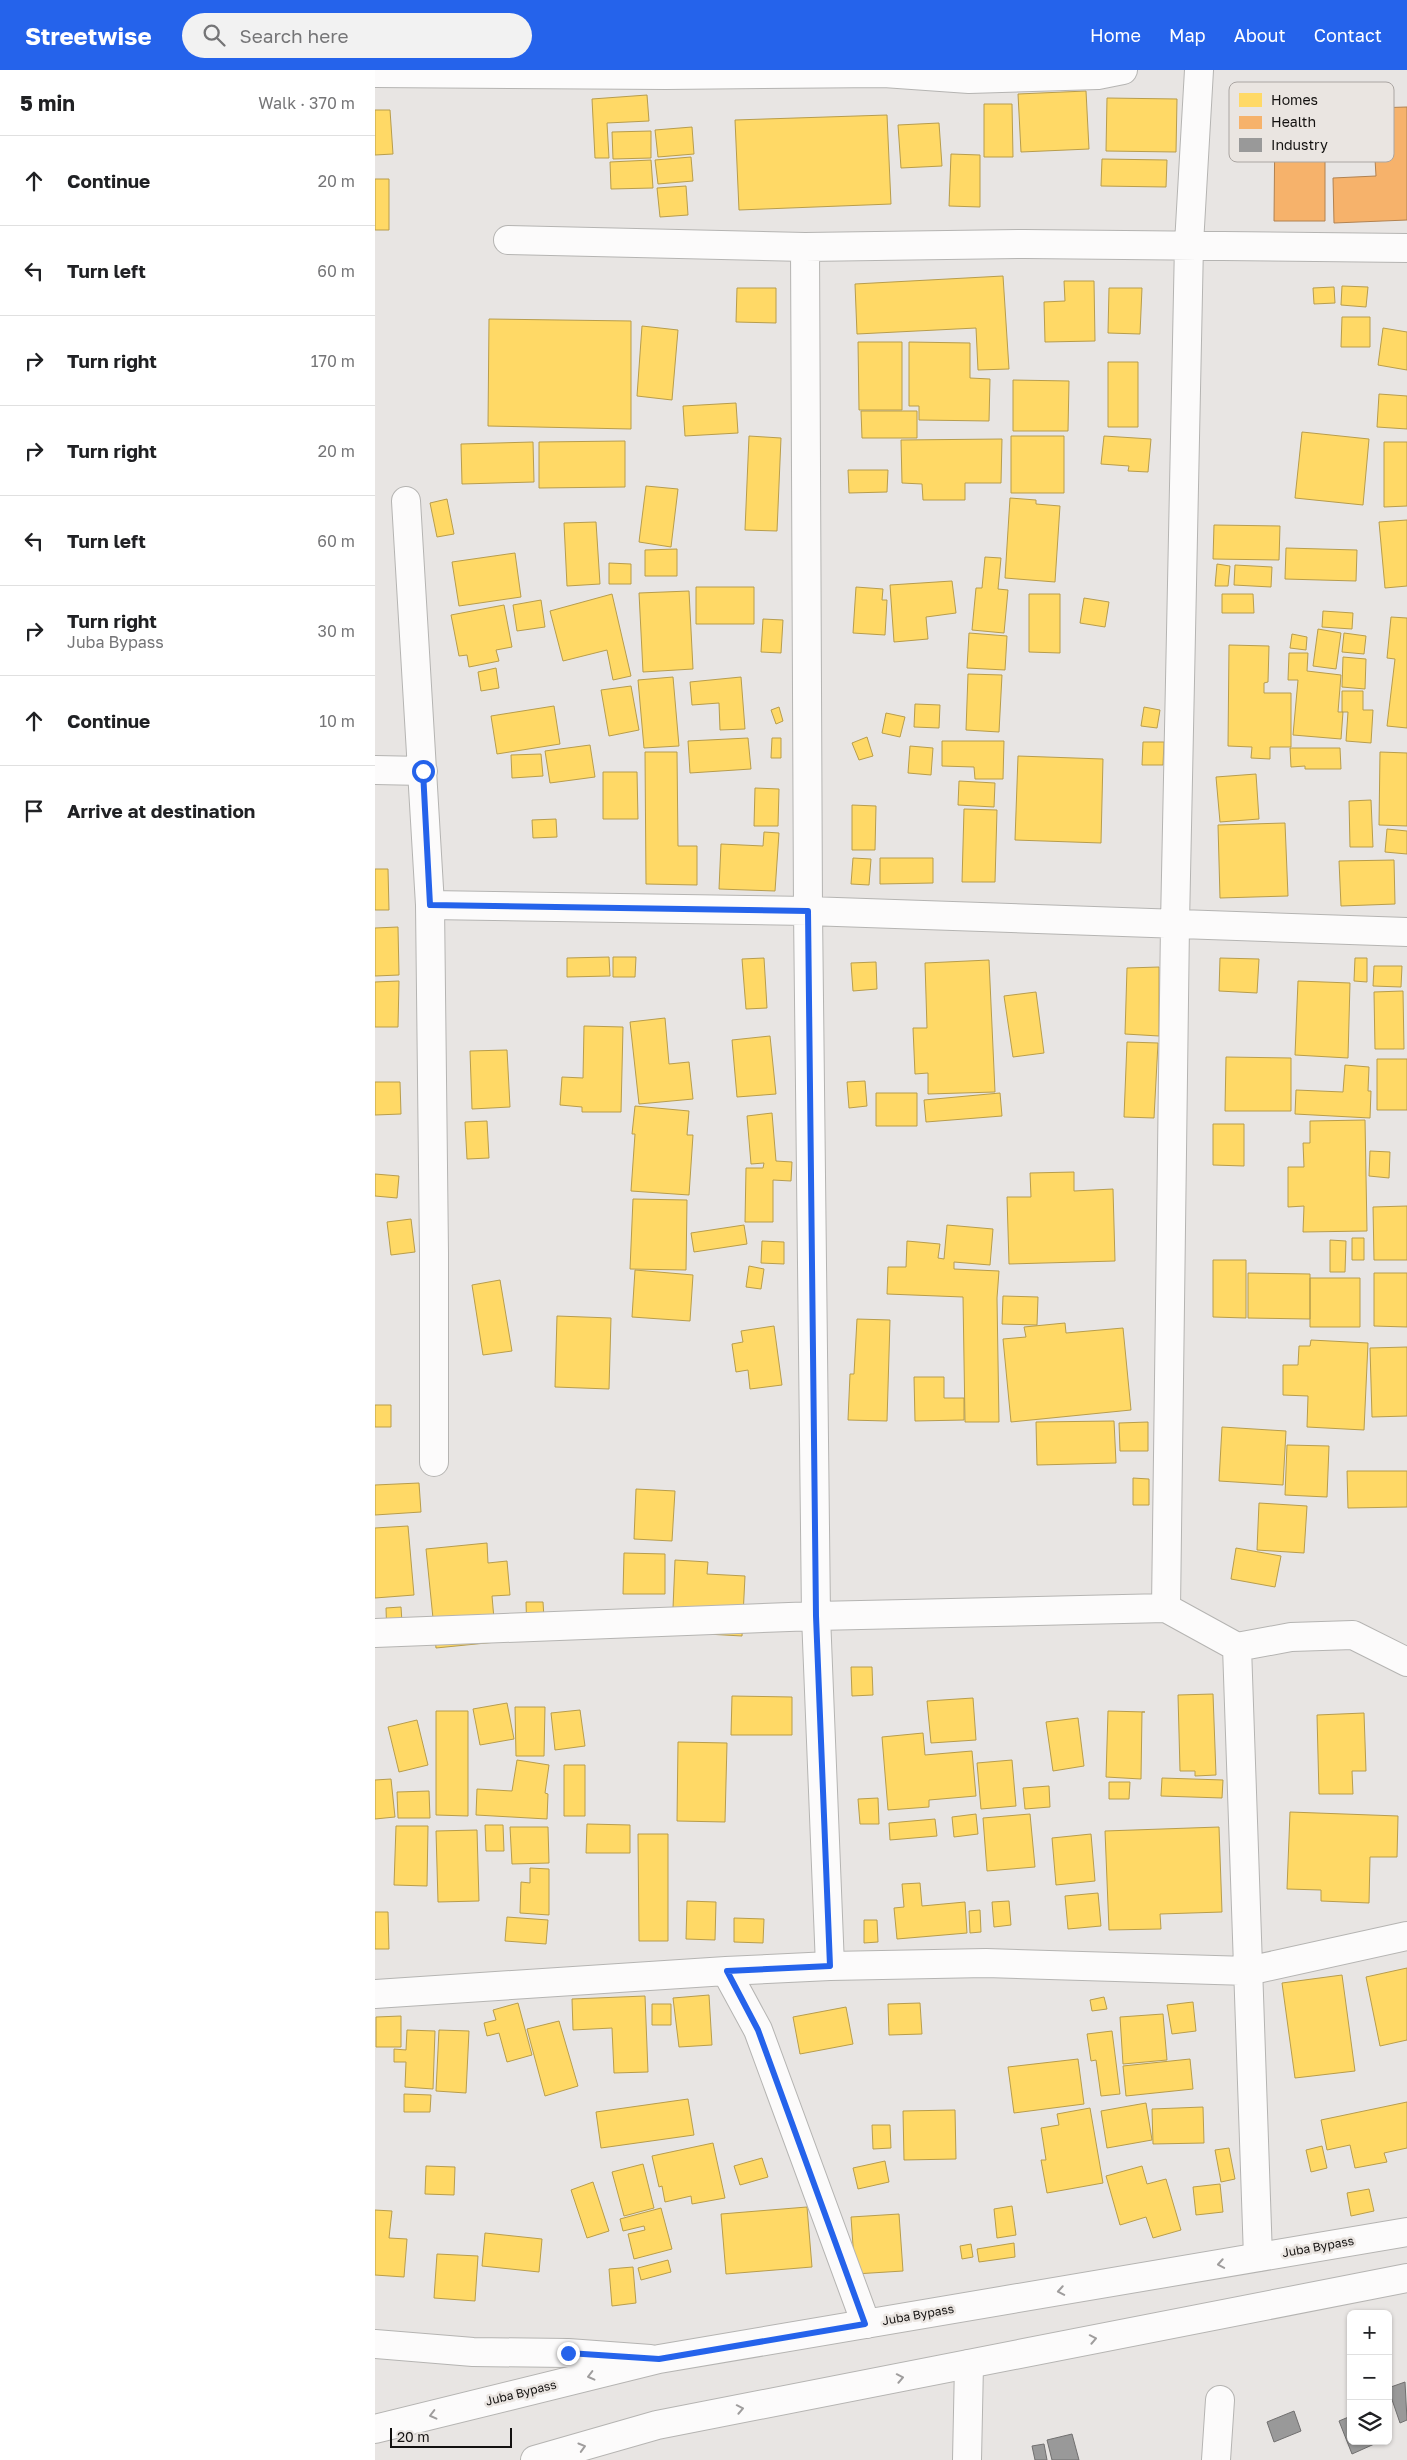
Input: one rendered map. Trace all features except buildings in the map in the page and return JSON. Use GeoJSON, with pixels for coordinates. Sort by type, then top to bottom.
{"type":"FeatureCollection","features":[{"type":"Feature","properties":{"kind":"street"},"geometry":{"type":"LineString","coordinates":[[375,73],[666,75],[884,73],[969,79],[1098,74],[1123,70]]}},
{"type":"Feature","properties":{"kind":"street"},"geometry":{"type":"LineString","coordinates":[[1166,1608],[1175,924],[1189,244],[1199,70]]}},
{"type":"Feature","properties":{"kind":"street"},"geometry":{"type":"LineString","coordinates":[[508,240],[805,247],[1189,244],[1407,248]]}},
{"type":"Feature","properties":{"kind":"street"},"geometry":{"type":"LineString","coordinates":[[805,247],[808,911],[816,1616],[830,1966]]}},
{"type":"Feature","properties":{"kind":"street"},"geometry":{"type":"LineString","coordinates":[[406,501],[430,905],[434,1253],[434,1462]]}},
{"type":"Feature","properties":{"kind":"street"},"geometry":{"type":"LineString","coordinates":[[375,770],[423,771]]}},
{"type":"Feature","properties":{"kind":"street"},"geometry":{"type":"LineString","coordinates":[[430,905],[808,911],[1407,932]]}},
{"type":"Feature","properties":{"kind":"street"},"geometry":{"type":"LineString","coordinates":[[375,1633],[816,1616],[1166,1608],[1237,1647],[1291,1637],[1353,1635],[1407,1662]]}},
{"type":"Feature","properties":{"kind":"street"},"geometry":{"type":"LineString","coordinates":[[1237,1647],[1258,2257]]}},
{"type":"Feature","properties":{"kind":"street"},"geometry":{"type":"LineString","coordinates":[[375,1994],[830,1966],[986,1963],[1248,1971],[1407,1936]]}},
{"type":"Feature","properties":{"kind":"street"},"geometry":{"type":"LineString","coordinates":[[727,1971],[758,2030],[865,2324]]}},
{"type":"Feature","properties":{"kind":"street","name":"Juba Bypass"},"geometry":{"type":"LineString","coordinates":[[375,2429],[659,2359],[1407,2232]]}},
{"type":"Feature","properties":{"kind":"street"},"geometry":{"type":"LineString","coordinates":[[535,2460],[657,2426],[1407,2278]]}},
{"type":"Feature","properties":{"kind":"street"},"geometry":{"type":"LineString","coordinates":[[375,2344],[473,2352],[568,2353],[659,2359]]}},
{"type":"Feature","properties":{"kind":"street"},"geometry":{"type":"LineString","coordinates":[[967,2460],[969,2364]]}},
{"type":"Feature","properties":{"kind":"street"},"geometry":{"type":"LineString","coordinates":[[1216,2460],[1220,2400]]}},
{"type":"Feature","properties":{"kind":"route"},"geometry":{"type":"LineString","coordinates":[[423,771],[430,905],[808,911],[816,1616],[830,1966],[727,1971],[758,2030],[865,2324],[659,2359],[568,2353]]}}]}
